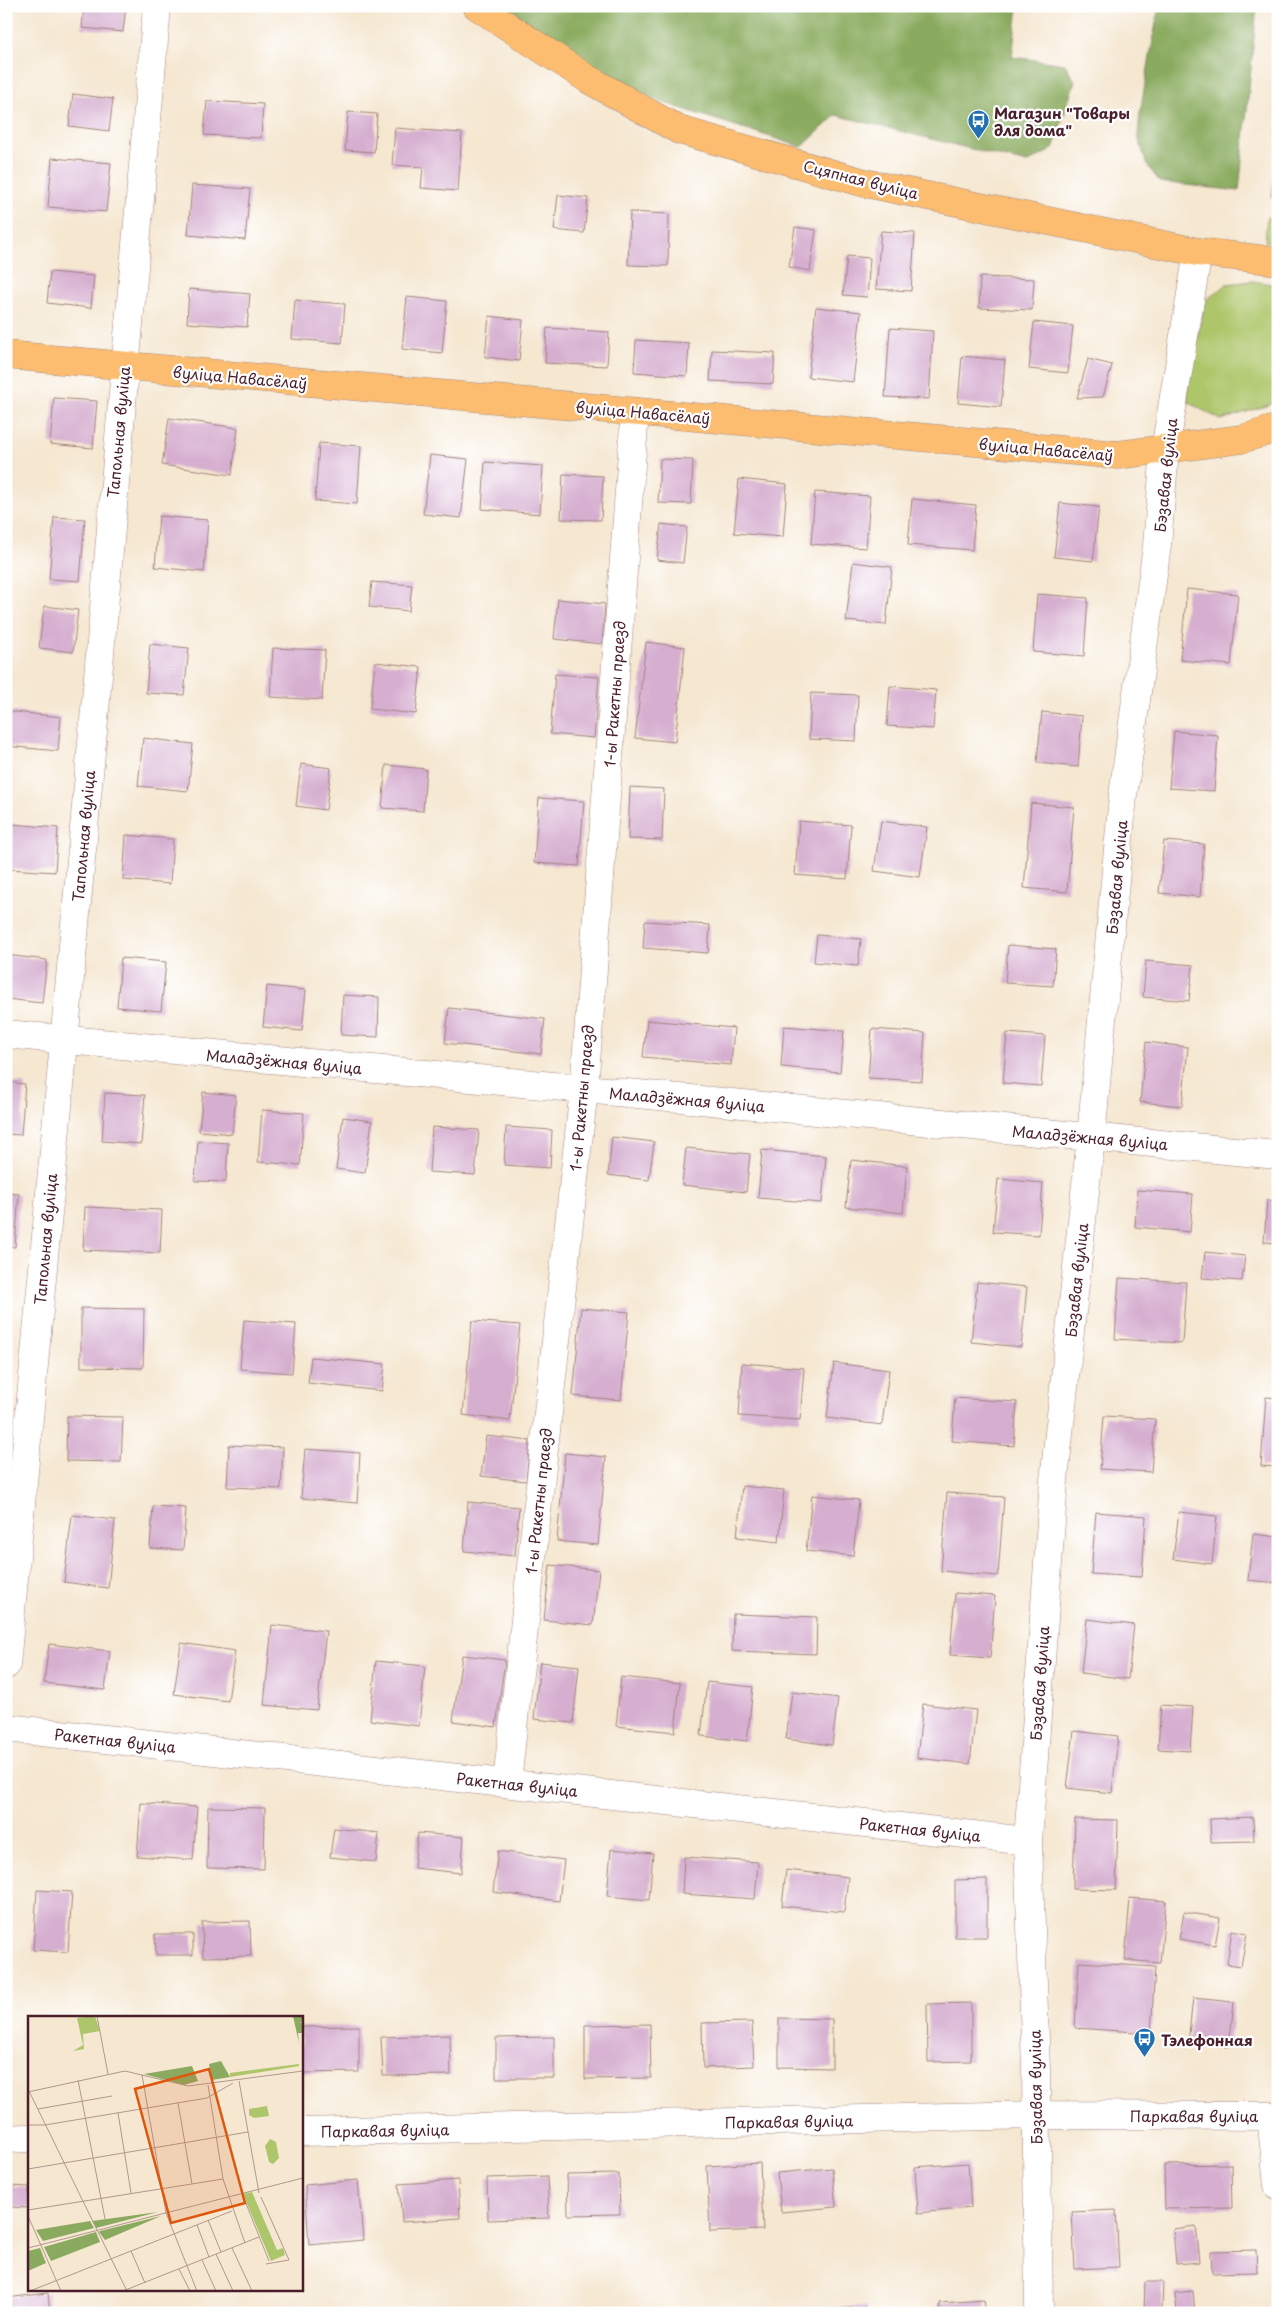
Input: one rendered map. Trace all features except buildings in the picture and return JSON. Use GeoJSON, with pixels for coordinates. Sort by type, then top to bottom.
{"type":"FeatureCollection","features":[{"type":"Feature","properties":{"kind":"main road","name":"Сцяпная вуліца"},"geometry":{"type":"LineString","coordinates":[[477,6],[588,79],[678,130],[865,183],[1198,252],[1278,261]]}},
{"type":"Feature","properties":{"kind":"main road","name":"вуліца Навасёлаў"},"geometry":{"type":"LineString","coordinates":[[6,355],[1118,455],[1242,439],[1278,428]]}},
{"type":"Feature","properties":{"kind":"street","name":"Тапольная вуліца"},"geometry":{"type":"LineString","coordinates":[[6,1665],[96,699],[157,6]]}},
{"type":"Feature","properties":{"kind":"street","name":"Бэзавая вуліца"},"geometry":{"type":"LineString","coordinates":[[1039,2313],[1036,2115],[1028,1841],[1054,1480],[1091,1137],[1124,796],[1157,544],[1165,450],[1198,252]]}},
{"type":"Feature","properties":{"kind":"street","name":"1-ы Ракетны праезд"},"geometry":{"type":"LineString","coordinates":[[507,1782],[584,1089],[635,412]]}},
{"type":"Feature","properties":{"kind":"street","name":"Маладзёжная вуліца"},"geometry":{"type":"LineString","coordinates":[[6,1034],[1278,1155]]}},
{"type":"Feature","properties":{"kind":"street","name":"Ракетная вуліца"},"geometry":{"type":"LineString","coordinates":[[6,1728],[1028,1841]]}},
{"type":"Feature","properties":{"kind":"street","name":"Паркавая вуліца"},"geometry":{"type":"LineString","coordinates":[[302,2132],[1036,2115],[1274,2116]]}},
{"type":"Feature","properties":{"kind":"street"},"geometry":{"type":"LineString","coordinates":[[1274,2116],[1278,2185]]}},
{"type":"Feature","properties":{"kind":"street"},"geometry":{"type":"LineString","coordinates":[[6,2139],[28,2138]]}},
{"type":"Feature","properties":{"kind":"green space"},"geometry":{"type":"Polygon","coordinates":[[[494,6],[1018,6],[1012,57],[1065,64],[1075,81],[1053,149],[1027,163],[836,115],[802,147],[661,102],[549,45],[494,6]]]}},
{"type":"Feature","properties":{"kind":"green space"},"geometry":{"type":"Polygon","coordinates":[[[1159,6],[1257,6],[1239,191],[1160,182],[1147,165],[1138,136],[1140,113],[1159,6]]]}},
{"type":"Feature","properties":{"kind":"green space"},"geometry":{"type":"Polygon","coordinates":[[[1278,147],[1278,198],[1272,198],[1278,147]]]}},
{"type":"Feature","properties":{"kind":"green space"},"geometry":{"type":"Polygon","coordinates":[[[1267,217],[1278,218],[1278,243],[1265,241],[1267,217]]]}},
{"type":"Feature","properties":{"kind":"green space"},"geometry":{"type":"Polygon","coordinates":[[[1252,281],[1278,285],[1278,402],[1221,420],[1188,402],[1187,389],[1205,301],[1227,284],[1252,281]]]}},
{"type":"Feature","properties":{"kind":"place","name":"Магазин \"Товары для дома\""},"geometry":{"type":"Point","coordinates":[978,140]}},
{"type":"Feature","properties":{"kind":"place","name":"Тэлефонная"},"geometry":{"type":"Point","coordinates":[1145,2058]}}]}
